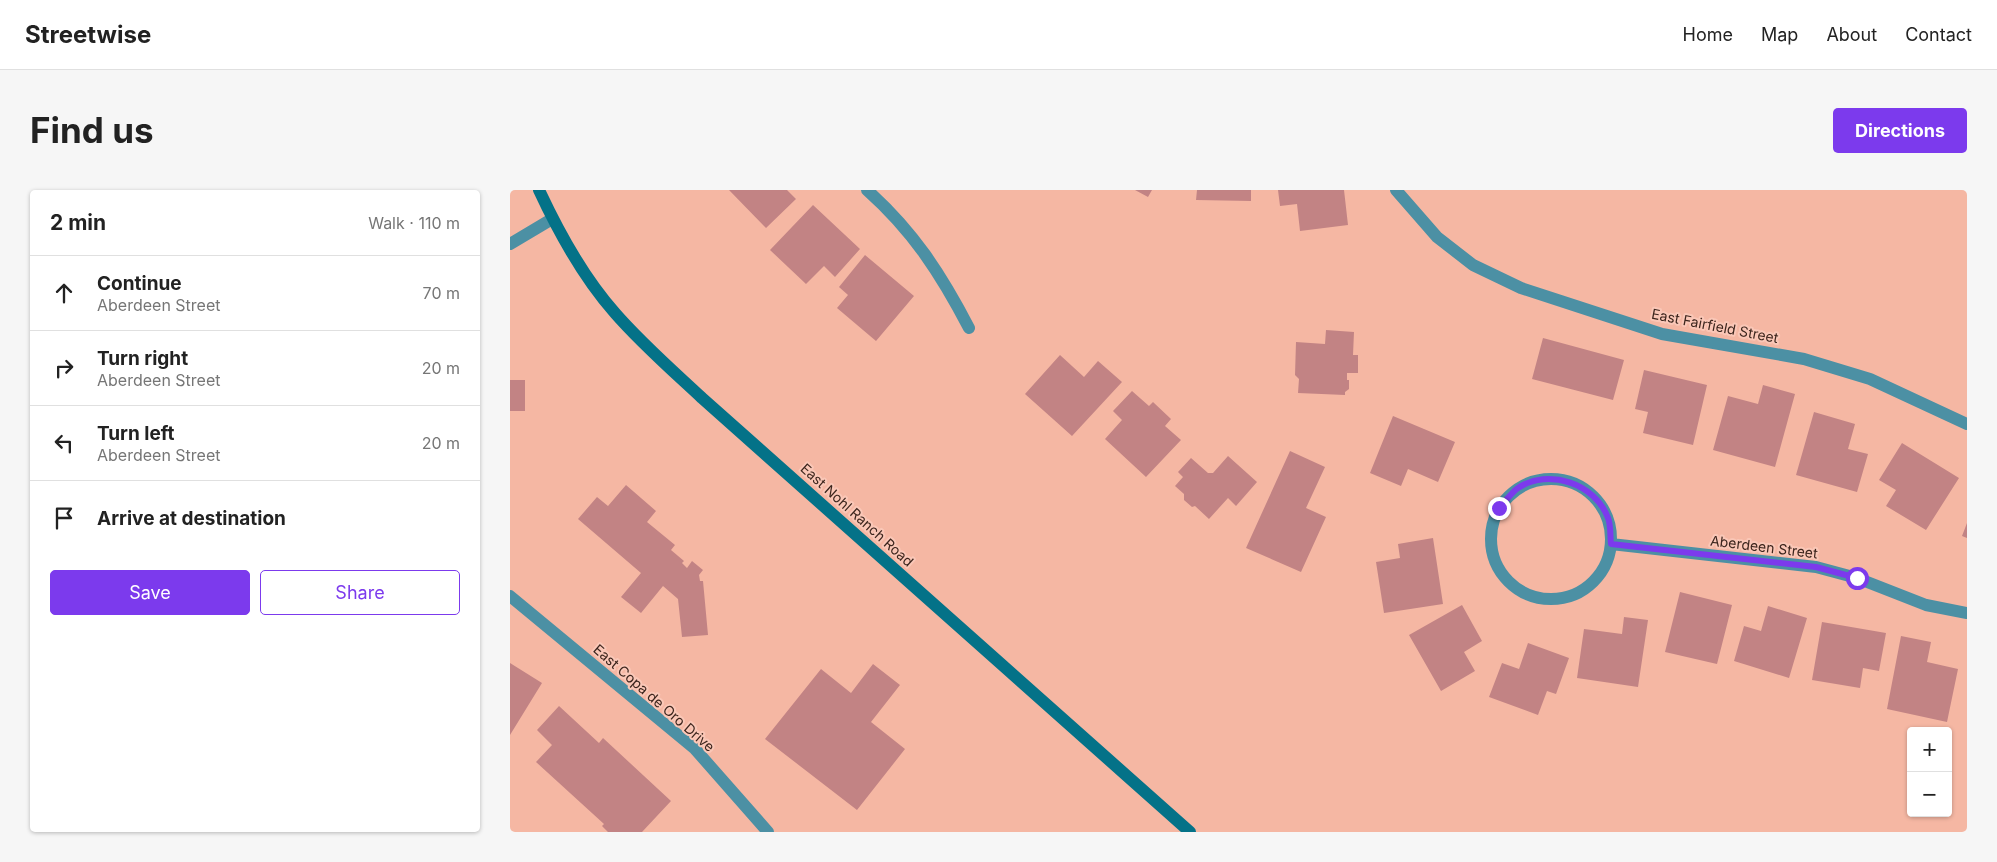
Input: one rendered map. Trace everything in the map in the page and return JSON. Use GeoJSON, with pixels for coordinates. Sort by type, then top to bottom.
{"type":"FeatureCollection","features":[{"type":"Feature","properties":{"kind":"main road","name":"East Nohl Ranch Road"},"geometry":{"type":"LineString","coordinates":[[539,190],[552,219],[588,279],[614,312],[639,339],[709,404],[1190,832]]}},
{"type":"Feature","properties":{"kind":"street"},"geometry":{"type":"LineString","coordinates":[[868,190],[915,240],[947,285],[969,328]]}},
{"type":"Feature","properties":{"kind":"street","name":"East Fairfield Street"},"geometry":{"type":"LineString","coordinates":[[1396,190],[1438,237],[1466,260],[1522,288],[1662,334],[1804,359],[1860,376],[1967,424]]}},
{"type":"Feature","properties":{"kind":"street"},"geometry":{"type":"LineString","coordinates":[[510,244],[552,219]]}},
{"type":"Feature","properties":{"kind":"street"},"geometry":{"type":"LineString","coordinates":[[1543,478],[1570,481],[1593,495],[1608,518],[1611,544],[1603,570],[1585,590],[1560,599],[1533,597],[1510,583],[1495,560],[1491,534],[1499,508],[1518,488],[1543,478]]}},
{"type":"Feature","properties":{"kind":"street","name":"Aberdeen Street"},"geometry":{"type":"LineString","coordinates":[[1611,544],[1816,567],[1857,578],[1926,605],[1967,612]]}},
{"type":"Feature","properties":{"kind":"street","name":"East Copa de Oro Drive"},"geometry":{"type":"LineString","coordinates":[[510,596],[695,750],[768,832]]}},
{"type":"Feature","properties":{"kind":"building"},"geometry":{"type":"Polygon","coordinates":[[[729,190],[787,190],[796,199],[766,228],[729,190]]]}},
{"type":"Feature","properties":{"kind":"building"},"geometry":{"type":"Polygon","coordinates":[[[1135,190],[1152,190],[1148,197],[1135,190]]]}},
{"type":"Feature","properties":{"kind":"building"},"geometry":{"type":"Polygon","coordinates":[[[1197,190],[1251,190],[1251,201],[1196,200],[1197,190]]]}},
{"type":"Feature","properties":{"kind":"building"},"geometry":{"type":"Polygon","coordinates":[[[1278,190],[1344,190],[1348,225],[1300,231],[1297,204],[1280,206],[1278,190]]]}},
{"type":"Feature","properties":{"kind":"building"},"geometry":{"type":"Polygon","coordinates":[[[813,205],[860,249],[835,277],[824,266],[806,284],[770,250],[813,205]]]}},
{"type":"Feature","properties":{"kind":"building"},"geometry":{"type":"Polygon","coordinates":[[[865,255],[914,296],[876,341],[837,308],[848,295],[839,287],[865,255]]]}},
{"type":"Feature","properties":{"kind":"building"},"geometry":{"type":"Polygon","coordinates":[[[1326,330],[1354,332],[1353,355],[1358,355],[1358,373],[1347,373],[1349,389],[1345,392],[1345,395],[1298,393],[1299,379],[1295,375],[1296,342],[1325,344],[1326,330]]]}},
{"type":"Feature","properties":{"kind":"building"},"geometry":{"type":"Polygon","coordinates":[[[1543,338],[1624,360],[1613,400],[1532,379],[1543,338]]]}},
{"type":"Feature","properties":{"kind":"building"},"geometry":{"type":"Polygon","coordinates":[[[1060,355],[1084,377],[1098,361],[1122,382],[1072,436],[1025,394],[1060,355]]]}},
{"type":"Feature","properties":{"kind":"building"},"geometry":{"type":"Polygon","coordinates":[[[1644,370],[1707,385],[1693,445],[1643,433],[1648,412],[1635,409],[1644,370]]]}},
{"type":"Feature","properties":{"kind":"building"},"geometry":{"type":"Polygon","coordinates":[[[510,380],[525,380],[525,411],[510,411],[510,380]]]}},
{"type":"Feature","properties":{"kind":"building"},"geometry":{"type":"Polygon","coordinates":[[[1763,385],[1795,394],[1775,467],[1713,450],[1728,396],[1758,404],[1763,385]]]}},
{"type":"Feature","properties":{"kind":"building"},"geometry":{"type":"Polygon","coordinates":[[[1132,391],[1149,406],[1153,402],[1171,419],[1165,426],[1181,440],[1146,477],[1105,439],[1122,420],[1113,411],[1132,391]]]}},
{"type":"Feature","properties":{"kind":"building"},"geometry":{"type":"Polygon","coordinates":[[[1814,412],[1855,424],[1848,449],[1868,454],[1857,492],[1796,475],[1814,412]]]}},
{"type":"Feature","properties":{"kind":"building"},"geometry":{"type":"Polygon","coordinates":[[[1393,416],[1455,442],[1438,482],[1408,469],[1401,486],[1370,473],[1393,416]]]}},
{"type":"Feature","properties":{"kind":"building"},"geometry":{"type":"Polygon","coordinates":[[[1902,443],[1959,478],[1926,530],[1886,506],[1896,490],[1879,480],[1902,443]]]}},
{"type":"Feature","properties":{"kind":"building"},"geometry":{"type":"Polygon","coordinates":[[[1290,451],[1325,467],[1306,508],[1326,517],[1301,572],[1246,548],[1290,451]]]}},
{"type":"Feature","properties":{"kind":"building"},"geometry":{"type":"Polygon","coordinates":[[[1228,456],[1257,482],[1236,506],[1228,498],[1209,519],[1195,506],[1192,507],[1184,500],[1184,494],[1175,486],[1183,477],[1178,472],[1191,458],[1208,473],[1213,473],[1228,456]]]}},
{"type":"Feature","properties":{"kind":"building"},"geometry":{"type":"Polygon","coordinates":[[[626,485],[656,511],[647,522],[675,545],[671,550],[684,561],[682,563],[687,568],[692,561],[703,570],[699,575],[700,581],[703,581],[708,635],[682,637],[678,599],[663,586],[641,613],[621,597],[641,573],[578,519],[597,497],[608,506],[626,485]]]}},
{"type":"Feature","properties":{"kind":"building"},"geometry":{"type":"Polygon","coordinates":[[[1967,523],[1967,538],[1962,536],[1967,523]]]}},
{"type":"Feature","properties":{"kind":"building"},"geometry":{"type":"Polygon","coordinates":[[[1433,538],[1443,604],[1384,613],[1376,562],[1400,558],[1398,544],[1433,538]]]}},
{"type":"Feature","properties":{"kind":"building"},"geometry":{"type":"Polygon","coordinates":[[[1680,592],[1732,605],[1717,664],[1665,652],[1680,592]]]}},
{"type":"Feature","properties":{"kind":"building"},"geometry":{"type":"Polygon","coordinates":[[[1462,605],[1482,641],[1464,652],[1475,671],[1441,691],[1409,635],[1462,605]]]}},
{"type":"Feature","properties":{"kind":"building"},"geometry":{"type":"Polygon","coordinates":[[[1768,606],[1807,618],[1789,678],[1734,661],[1744,626],[1761,631],[1768,606]]]}},
{"type":"Feature","properties":{"kind":"building"},"geometry":{"type":"Polygon","coordinates":[[[1624,617],[1648,620],[1638,687],[1577,678],[1584,629],[1622,634],[1624,617]]]}},
{"type":"Feature","properties":{"kind":"building"},"geometry":{"type":"Polygon","coordinates":[[[1822,622],[1886,633],[1879,671],[1863,668],[1860,688],[1812,680],[1822,622]]]}},
{"type":"Feature","properties":{"kind":"building"},"geometry":{"type":"Polygon","coordinates":[[[1901,636],[1931,642],[1927,662],[1958,669],[1947,722],[1887,709],[1901,636]]]}},
{"type":"Feature","properties":{"kind":"building"},"geometry":{"type":"Polygon","coordinates":[[[1528,643],[1569,658],[1556,694],[1547,691],[1538,715],[1489,697],[1502,663],[1519,669],[1528,643]]]}},
{"type":"Feature","properties":{"kind":"building"},"geometry":{"type":"Polygon","coordinates":[[[510,663],[542,683],[510,735],[510,663]]]}},
{"type":"Feature","properties":{"kind":"building"},"geometry":{"type":"Polygon","coordinates":[[[873,664],[900,685],[871,722],[905,749],[857,810],[765,739],[821,669],[851,693],[873,664]]]}},
{"type":"Feature","properties":{"kind":"building"},"geometry":{"type":"Polygon","coordinates":[[[559,706],[599,743],[603,738],[671,801],[642,832],[608,832],[602,826],[604,824],[536,762],[552,745],[537,730],[559,706]]]}},
{"type":"Feature","properties":{"kind":"route"},"geometry":{"type":"LineString","coordinates":[[1499,508],[1518,488],[1543,478],[1570,481],[1593,495],[1608,518],[1611,544],[1816,567],[1857,578]]}}]}
